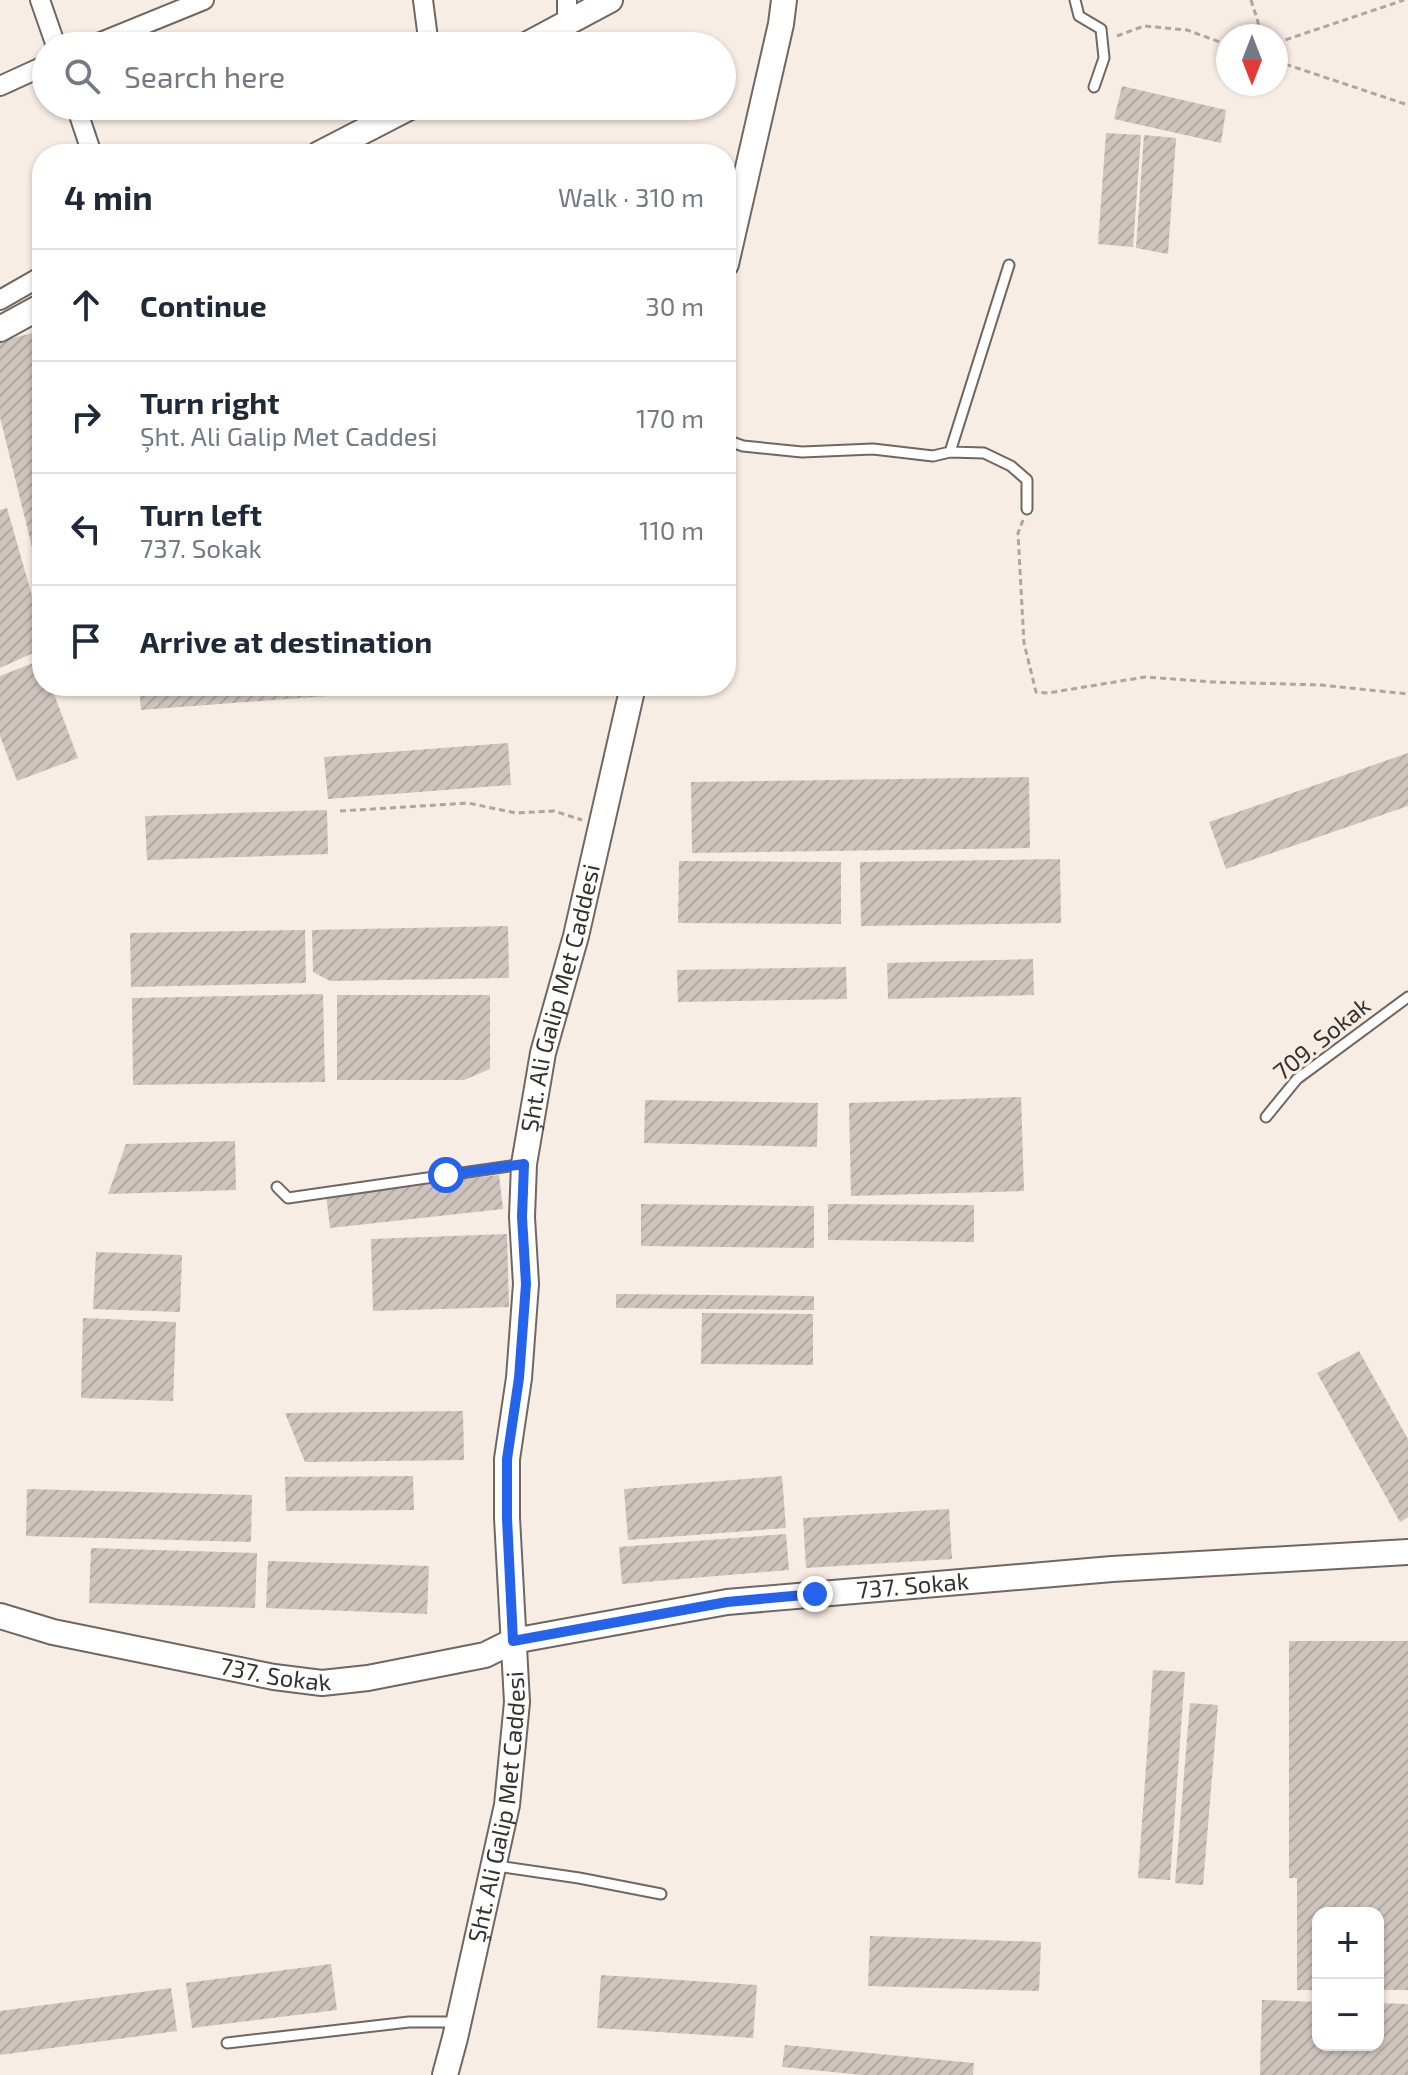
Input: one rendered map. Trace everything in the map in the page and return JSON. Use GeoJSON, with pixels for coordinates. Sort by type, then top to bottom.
{"type":"FeatureCollection","features":[{"type":"Feature","properties":{"kind":"street"},"geometry":{"type":"LineString","coordinates":[[40,0],[51,32]]}},
{"type":"Feature","properties":{"kind":"street"},"geometry":{"type":"LineString","coordinates":[[125,32],[204,0]]}},
{"type":"Feature","properties":{"kind":"street"},"geometry":{"type":"LineString","coordinates":[[423,0],[427,32]]}},
{"type":"Feature","properties":{"kind":"street"},"geometry":{"type":"LineString","coordinates":[[542,32],[567,12],[610,0]]}},
{"type":"Feature","properties":{"kind":"street"},"geometry":{"type":"LineString","coordinates":[[736,199],[781,24],[784,0]]}},
{"type":"Feature","properties":{"kind":"street"},"geometry":{"type":"LineString","coordinates":[[0,86],[32,71]]}},
{"type":"Feature","properties":{"kind":"street"},"geometry":{"type":"LineString","coordinates":[[81,120],[89,144]]}},
{"type":"Feature","properties":{"kind":"street"},"geometry":{"type":"LineString","coordinates":[[338,144],[385,120]]}},
{"type":"Feature","properties":{"kind":"street"},"geometry":{"type":"LineString","coordinates":[[0,300],[32,282]]}},
{"type":"Feature","properties":{"kind":"street"},"geometry":{"type":"LineString","coordinates":[[0,329],[32,311]]}},
{"type":"Feature","properties":{"kind":"street","name":"Şht. Ali Galip Met Caddesi"},"geometry":{"type":"LineString","coordinates":[[445,2075],[507,1805],[517,1702],[507,1518],[507,1459],[519,1378],[526,1284],[522,1217],[524,1164],[543,1053],[576,936],[631,696]]}},
{"type":"Feature","properties":{"kind":"street","name":"737. Sokak"},"geometry":{"type":"LineString","coordinates":[[0,1616],[53,1632],[274,1677],[322,1683],[368,1678],[485,1655],[513,1641],[727,1602],[1112,1569],[1408,1552]]}},
{"type":"Feature","properties":{"kind":"lane"},"geometry":{"type":"LineString","coordinates":[[1075,0],[1079,16],[1101,29],[1104,58],[1094,87]]}},
{"type":"Feature","properties":{"kind":"lane"},"geometry":{"type":"LineString","coordinates":[[950,452],[1009,265]]}},
{"type":"Feature","properties":{"kind":"lane"},"geometry":{"type":"LineString","coordinates":[[736,444],[802,452],[873,449],[933,456],[950,452],[984,453],[1011,466],[1027,480],[1027,509]]}},
{"type":"Feature","properties":{"kind":"lane","name":"709. Sokak"},"geometry":{"type":"LineString","coordinates":[[1266,1117],[1297,1079],[1408,997]]}},
{"type":"Feature","properties":{"kind":"lane"},"geometry":{"type":"LineString","coordinates":[[277,1187],[288,1198],[524,1164]]}},
{"type":"Feature","properties":{"kind":"lane"},"geometry":{"type":"LineString","coordinates":[[493,1865],[661,1894]]}},
{"type":"Feature","properties":{"kind":"lane"},"geometry":{"type":"LineString","coordinates":[[227,2043],[409,2022],[458,2022]]}},
{"type":"Feature","properties":{"kind":"path"},"geometry":{"type":"LineString","coordinates":[[1251,0],[1258,24]]}},
{"type":"Feature","properties":{"kind":"path"},"geometry":{"type":"LineString","coordinates":[[1288,39],[1404,0]]}},
{"type":"Feature","properties":{"kind":"path"},"geometry":{"type":"LineString","coordinates":[[1102,42],[1144,26],[1187,30],[1216,41]]}},
{"type":"Feature","properties":{"kind":"path"},"geometry":{"type":"LineString","coordinates":[[1288,65],[1408,105]]}},
{"type":"Feature","properties":{"kind":"path"},"geometry":{"type":"LineString","coordinates":[[1027,509],[1018,533],[1024,643],[1036,692],[1048,693],[1145,677],[1321,685],[1408,694]]}},
{"type":"Feature","properties":{"kind":"path"},"geometry":{"type":"LineString","coordinates":[[340,811],[468,803],[516,813],[554,811],[601,826]]}},
{"type":"Feature","properties":{"kind":"building"},"geometry":{"type":"Polygon","coordinates":[[[1122,86],[1226,110],[1221,143],[1114,119],[1122,86]]]}},
{"type":"Feature","properties":{"kind":"building"},"geometry":{"type":"Polygon","coordinates":[[[1106,133],[1141,135],[1133,247],[1098,244],[1106,133]]]}},
{"type":"Feature","properties":{"kind":"building"},"geometry":{"type":"Polygon","coordinates":[[[1144,135],[1176,138],[1168,254],[1136,248],[1144,135]]]}},
{"type":"Feature","properties":{"kind":"building"},"geometry":{"type":"Polygon","coordinates":[[[32,333],[32,547],[0,417],[0,341],[32,333]]]}},
{"type":"Feature","properties":{"kind":"building"},"geometry":{"type":"Polygon","coordinates":[[[7,508],[32,596],[32,654],[0,668],[0,510],[7,508]]]}},
{"type":"Feature","properties":{"kind":"building"},"geometry":{"type":"Polygon","coordinates":[[[32,664],[32,696],[55,696],[78,758],[17,781],[0,736],[0,676],[32,664]]]}},
{"type":"Feature","properties":{"kind":"building"},"geometry":{"type":"Polygon","coordinates":[[[140,696],[327,696],[141,710],[140,696]]]}},
{"type":"Feature","properties":{"kind":"building"},"geometry":{"type":"Polygon","coordinates":[[[508,743],[511,785],[328,799],[324,757],[508,743]]]}},
{"type":"Feature","properties":{"kind":"building"},"geometry":{"type":"Polygon","coordinates":[[[1408,753],[1408,806],[1226,869],[1209,822],[1408,753]]]}},
{"type":"Feature","properties":{"kind":"building"},"geometry":{"type":"Polygon","coordinates":[[[1029,777],[1030,848],[692,853],[691,782],[1029,777]]]}},
{"type":"Feature","properties":{"kind":"building"},"geometry":{"type":"Polygon","coordinates":[[[327,810],[328,854],[147,860],[145,816],[327,810]]]}},
{"type":"Feature","properties":{"kind":"building"},"geometry":{"type":"Polygon","coordinates":[[[1060,859],[1061,923],[861,926],[860,862],[1060,859]]]}},
{"type":"Feature","properties":{"kind":"building"},"geometry":{"type":"Polygon","coordinates":[[[679,861],[841,862],[841,924],[678,923],[679,861]]]}},
{"type":"Feature","properties":{"kind":"building"},"geometry":{"type":"Polygon","coordinates":[[[508,926],[509,978],[330,981],[313,972],[312,930],[508,926]]]}},
{"type":"Feature","properties":{"kind":"building"},"geometry":{"type":"Polygon","coordinates":[[[305,930],[306,983],[131,987],[130,933],[305,930]]]}},
{"type":"Feature","properties":{"kind":"building"},"geometry":{"type":"Polygon","coordinates":[[[1033,959],[1034,995],[888,999],[887,963],[1033,959]]]}},
{"type":"Feature","properties":{"kind":"building"},"geometry":{"type":"Polygon","coordinates":[[[846,967],[847,999],[678,1002],[677,970],[846,967]]]}},
{"type":"Feature","properties":{"kind":"building"},"geometry":{"type":"Polygon","coordinates":[[[323,994],[325,1082],[133,1085],[132,998],[323,994]]]}},
{"type":"Feature","properties":{"kind":"building"},"geometry":{"type":"Polygon","coordinates":[[[337,995],[490,995],[490,1069],[464,1080],[337,1080],[337,995]]]}},
{"type":"Feature","properties":{"kind":"building"},"geometry":{"type":"Polygon","coordinates":[[[1021,1097],[1024,1191],[851,1196],[849,1103],[1021,1097]]]}},
{"type":"Feature","properties":{"kind":"building"},"geometry":{"type":"Polygon","coordinates":[[[645,1100],[818,1103],[817,1147],[644,1143],[645,1100]]]}},
{"type":"Feature","properties":{"kind":"building"},"geometry":{"type":"Polygon","coordinates":[[[235,1141],[236,1190],[108,1194],[126,1144],[235,1141]]]}},
{"type":"Feature","properties":{"kind":"building"},"geometry":{"type":"Polygon","coordinates":[[[499,1175],[503,1209],[330,1228],[326,1195],[499,1175]]]}},
{"type":"Feature","properties":{"kind":"building"},"geometry":{"type":"Polygon","coordinates":[[[641,1204],[814,1206],[814,1248],[641,1246],[641,1204]]]}},
{"type":"Feature","properties":{"kind":"building"},"geometry":{"type":"Polygon","coordinates":[[[828,1204],[974,1205],[974,1242],[828,1240],[828,1204]]]}},
{"type":"Feature","properties":{"kind":"building"},"geometry":{"type":"Polygon","coordinates":[[[507,1234],[509,1307],[373,1311],[371,1239],[507,1234]]]}},
{"type":"Feature","properties":{"kind":"building"},"geometry":{"type":"Polygon","coordinates":[[[96,1252],[182,1255],[180,1312],[93,1309],[96,1252]]]}},
{"type":"Feature","properties":{"kind":"building"},"geometry":{"type":"Polygon","coordinates":[[[616,1294],[814,1296],[814,1310],[616,1308],[616,1294]]]}},
{"type":"Feature","properties":{"kind":"building"},"geometry":{"type":"Polygon","coordinates":[[[702,1313],[813,1314],[813,1365],[701,1364],[702,1313]]]}},
{"type":"Feature","properties":{"kind":"building"},"geometry":{"type":"Polygon","coordinates":[[[83,1318],[176,1322],[173,1401],[81,1398],[83,1318]]]}},
{"type":"Feature","properties":{"kind":"building"},"geometry":{"type":"Polygon","coordinates":[[[1359,1351],[1408,1439],[1408,1517],[1400,1522],[1317,1373],[1359,1351]]]}},
{"type":"Feature","properties":{"kind":"building"},"geometry":{"type":"Polygon","coordinates":[[[463,1411],[464,1460],[305,1462],[285,1413],[463,1411]]]}},
{"type":"Feature","properties":{"kind":"building"},"geometry":{"type":"Polygon","coordinates":[[[413,1476],[414,1510],[286,1511],[285,1477],[413,1476]]]}},
{"type":"Feature","properties":{"kind":"building"},"geometry":{"type":"Polygon","coordinates":[[[782,1476],[786,1528],[628,1540],[624,1489],[782,1476]]]}},
{"type":"Feature","properties":{"kind":"building"},"geometry":{"type":"Polygon","coordinates":[[[27,1489],[252,1495],[251,1542],[26,1536],[27,1489]]]}},
{"type":"Feature","properties":{"kind":"building"},"geometry":{"type":"Polygon","coordinates":[[[949,1509],[952,1559],[806,1568],[803,1518],[949,1509]]]}},
{"type":"Feature","properties":{"kind":"building"},"geometry":{"type":"Polygon","coordinates":[[[786,1534],[789,1570],[622,1584],[619,1547],[786,1534]]]}},
{"type":"Feature","properties":{"kind":"building"},"geometry":{"type":"Polygon","coordinates":[[[91,1548],[257,1553],[255,1608],[89,1603],[91,1548]]]}},
{"type":"Feature","properties":{"kind":"building"},"geometry":{"type":"Polygon","coordinates":[[[268,1561],[429,1566],[427,1614],[266,1608],[268,1561]]]}},
{"type":"Feature","properties":{"kind":"building"},"geometry":{"type":"Polygon","coordinates":[[[1289,1641],[1408,1641],[1408,1990],[1384,1990],[1384,1907],[1312,1907],[1312,1990],[1297,1990],[1297,1878],[1289,1878],[1289,1641]]]}},
{"type":"Feature","properties":{"kind":"building"},"geometry":{"type":"Polygon","coordinates":[[[1153,1670],[1185,1672],[1170,1880],[1138,1878],[1153,1670]]]}},
{"type":"Feature","properties":{"kind":"building"},"geometry":{"type":"Polygon","coordinates":[[[1190,1703],[1218,1705],[1203,1885],[1175,1883],[1190,1703]]]}},
{"type":"Feature","properties":{"kind":"building"},"geometry":{"type":"Polygon","coordinates":[[[870,1936],[1041,1942],[1039,1991],[868,1986],[870,1936]]]}},
{"type":"Feature","properties":{"kind":"building"},"geometry":{"type":"Polygon","coordinates":[[[331,1964],[337,2010],[192,2028],[186,1983],[331,1964]]]}},
{"type":"Feature","properties":{"kind":"building"},"geometry":{"type":"Polygon","coordinates":[[[601,1975],[757,1985],[753,2038],[597,2028],[601,1975]]]}},
{"type":"Feature","properties":{"kind":"building"},"geometry":{"type":"Polygon","coordinates":[[[171,1988],[177,2031],[0,2055],[0,2011],[171,1988]]]}},
{"type":"Feature","properties":{"kind":"building"},"geometry":{"type":"Polygon","coordinates":[[[1262,2000],[1312,2002],[1312,2051],[1384,2051],[1384,2003],[1408,2004],[1408,2075],[1260,2075],[1262,2000]]]}},
{"type":"Feature","properties":{"kind":"building"},"geometry":{"type":"Polygon","coordinates":[[[785,2045],[974,2063],[973,2075],[863,2075],[782,2067],[785,2045]]]}},
{"type":"Feature","properties":{"kind":"route"},"geometry":{"type":"LineString","coordinates":[[446,1175],[524,1164],[522,1217],[526,1284],[519,1378],[507,1459],[513,1641],[727,1602],[815,1594]]}}]}
